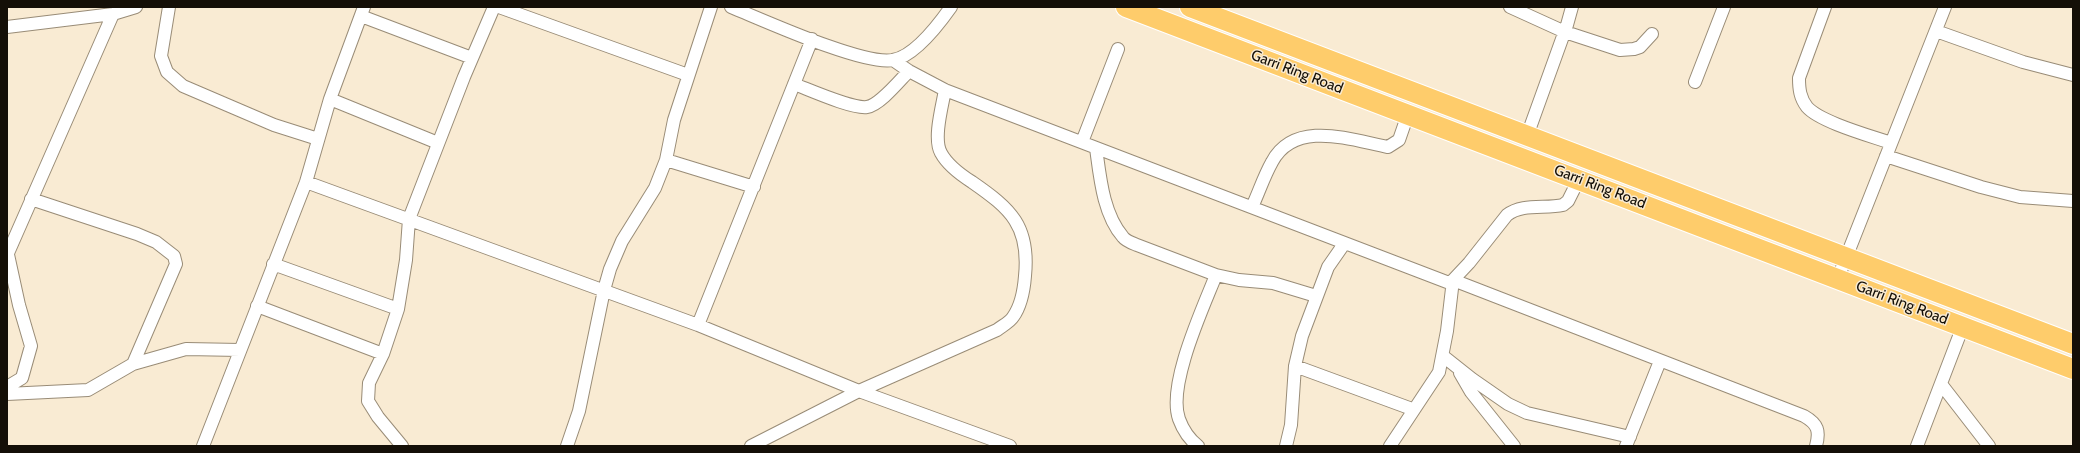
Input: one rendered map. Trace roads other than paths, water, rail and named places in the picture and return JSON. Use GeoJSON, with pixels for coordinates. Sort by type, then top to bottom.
{"type":"FeatureCollection","features":[{"type":"Feature","properties":{"kind":"highway","name":"Garri Ring Road"},"geometry":{"type":"LineString","coordinates":[[1126,7],[2073,369]]}},
{"type":"Feature","properties":{"kind":"highway","name":"Garri Ring Road"},"geometry":{"type":"LineString","coordinates":[[1190,7],[2073,344]]}},
{"type":"Feature","properties":{"kind":"street"},"geometry":{"type":"LineString","coordinates":[[7,27],[113,14],[136,7]]}},
{"type":"Feature","properties":{"kind":"street"},"geometry":{"type":"LineString","coordinates":[[169,7],[162,56],[167,72],[183,86],[274,125],[318,138]]}},
{"type":"Feature","properties":{"kind":"street"},"geometry":{"type":"LineString","coordinates":[[402,446],[378,417],[368,401],[369,383],[383,354],[398,309],[406,260],[409,219],[472,58],[494,7]]}},
{"type":"Feature","properties":{"kind":"street"},"geometry":{"type":"LineString","coordinates":[[499,7],[688,75]]}},
{"type":"Feature","properties":{"kind":"street"},"geometry":{"type":"LineString","coordinates":[[567,446],[580,411],[604,290],[610,268],[622,241],[655,188],[666,160],[674,120],[711,7]]}},
{"type":"Feature","properties":{"kind":"street"},"geometry":{"type":"LineString","coordinates":[[731,7],[812,39],[868,58],[893,60],[904,56],[935,29],[951,7]]}},
{"type":"Feature","properties":{"kind":"street"},"geometry":{"type":"LineString","coordinates":[[1510,7],[1565,32],[1620,50],[1640,47],[1652,34]]}},
{"type":"Feature","properties":{"kind":"street"},"geometry":{"type":"LineString","coordinates":[[1527,136],[1565,32],[1572,7]]}},
{"type":"Feature","properties":{"kind":"street"},"geometry":{"type":"LineString","coordinates":[[1695,82],[1724,7]]}},
{"type":"Feature","properties":{"kind":"street"},"geometry":{"type":"LineString","coordinates":[[1825,7],[1799,78],[1798,86],[1803,101],[1819,116],[1891,143]]}},
{"type":"Feature","properties":{"kind":"street"},"geometry":{"type":"LineString","coordinates":[[1838,278],[1945,7]]}},
{"type":"Feature","properties":{"kind":"street"},"geometry":{"type":"LineString","coordinates":[[203,446],[306,182],[330,99],[363,11],[472,58]]}},
{"type":"Feature","properties":{"kind":"street"},"geometry":{"type":"LineString","coordinates":[[7,387],[22,378],[31,346],[19,305],[8,251],[113,14]]}},
{"type":"Feature","properties":{"kind":"street"},"geometry":{"type":"LineString","coordinates":[[1936,31],[2023,62],[2073,74]]}},
{"type":"Feature","properties":{"kind":"street"},"geometry":{"type":"LineString","coordinates":[[698,325],[812,39]]}},
{"type":"Feature","properties":{"kind":"street"},"geometry":{"type":"LineString","coordinates":[[1082,142],[1118,49]]}},
{"type":"Feature","properties":{"kind":"street"},"geometry":{"type":"LineString","coordinates":[[893,60],[909,71],[945,90],[1252,207],[1344,244],[1452,282],[1660,361],[1812,421],[1818,427],[1819,435],[1816,446]]}},
{"type":"Feature","properties":{"kind":"street"},"geometry":{"type":"LineString","coordinates":[[794,84],[848,104],[868,107],[880,100],[909,71]]}},
{"type":"Feature","properties":{"kind":"street"},"geometry":{"type":"LineString","coordinates":[[751,446],[858,391],[997,330],[1013,317],[1024,290],[1026,263],[1023,237],[1012,213],[988,193],[958,172],[941,153],[938,131],[945,90]]}},
{"type":"Feature","properties":{"kind":"street"},"geometry":{"type":"LineString","coordinates":[[330,99],[438,144]]}},
{"type":"Feature","properties":{"kind":"street"},"geometry":{"type":"LineString","coordinates":[[1252,207],[1272,161],[1287,143],[1294,139],[1336,136],[1388,147],[1399,140],[1408,114]]}},
{"type":"Feature","properties":{"kind":"street"},"geometry":{"type":"LineString","coordinates":[[1096,148],[1101,183],[1111,215],[1124,238],[1136,245],[1216,275],[1239,280],[1273,283],[1316,296]]}},
{"type":"Feature","properties":{"kind":"street"},"geometry":{"type":"LineString","coordinates":[[1886,156],[1981,187],[2020,197],[2073,201]]}},
{"type":"Feature","properties":{"kind":"street"},"geometry":{"type":"LineString","coordinates":[[666,160],[754,186]]}},
{"type":"Feature","properties":{"kind":"street"},"geometry":{"type":"LineString","coordinates":[[1390,446],[1412,409],[1439,372],[1443,356],[1452,282],[1469,264],[1506,215],[1525,208],[1564,205],[1568,201],[1579,179]]}},
{"type":"Feature","properties":{"kind":"street"},"geometry":{"type":"LineString","coordinates":[[306,182],[698,325],[858,391],[1010,446]]}},
{"type":"Feature","properties":{"kind":"street"},"geometry":{"type":"LineString","coordinates":[[31,199],[137,234],[156,242],[174,256],[176,264],[133,364]]}},
{"type":"Feature","properties":{"kind":"street"},"geometry":{"type":"LineString","coordinates":[[1286,446],[1291,425],[1295,366],[1302,336],[1328,267],[1344,244]]}},
{"type":"Feature","properties":{"kind":"street"},"geometry":{"type":"LineString","coordinates":[[273,264],[398,309]]}},
{"type":"Feature","properties":{"kind":"street"},"geometry":{"type":"LineString","coordinates":[[1198,446],[1189,439],[1178,418],[1177,391],[1183,363],[1216,275]]}},
{"type":"Feature","properties":{"kind":"street"},"geometry":{"type":"LineString","coordinates":[[257,306],[383,354]]}},
{"type":"Feature","properties":{"kind":"street"},"geometry":{"type":"LineString","coordinates":[[1917,446],[1963,326]]}},
{"type":"Feature","properties":{"kind":"street"},"geometry":{"type":"LineString","coordinates":[[7,394],[88,390],[133,364],[186,349],[240,350]]}},
{"type":"Feature","properties":{"kind":"street"},"geometry":{"type":"LineString","coordinates":[[1443,356],[1508,404],[1527,413],[1628,441],[1660,361]]}},
{"type":"Feature","properties":{"kind":"street"},"geometry":{"type":"LineString","coordinates":[[1295,366],[1412,409]]}},
{"type":"Feature","properties":{"kind":"street"},"geometry":{"type":"LineString","coordinates":[[1456,367],[1471,392],[1514,446]]}},
{"type":"Feature","properties":{"kind":"street"},"geometry":{"type":"LineString","coordinates":[[1941,384],[1989,446]]}}]}
